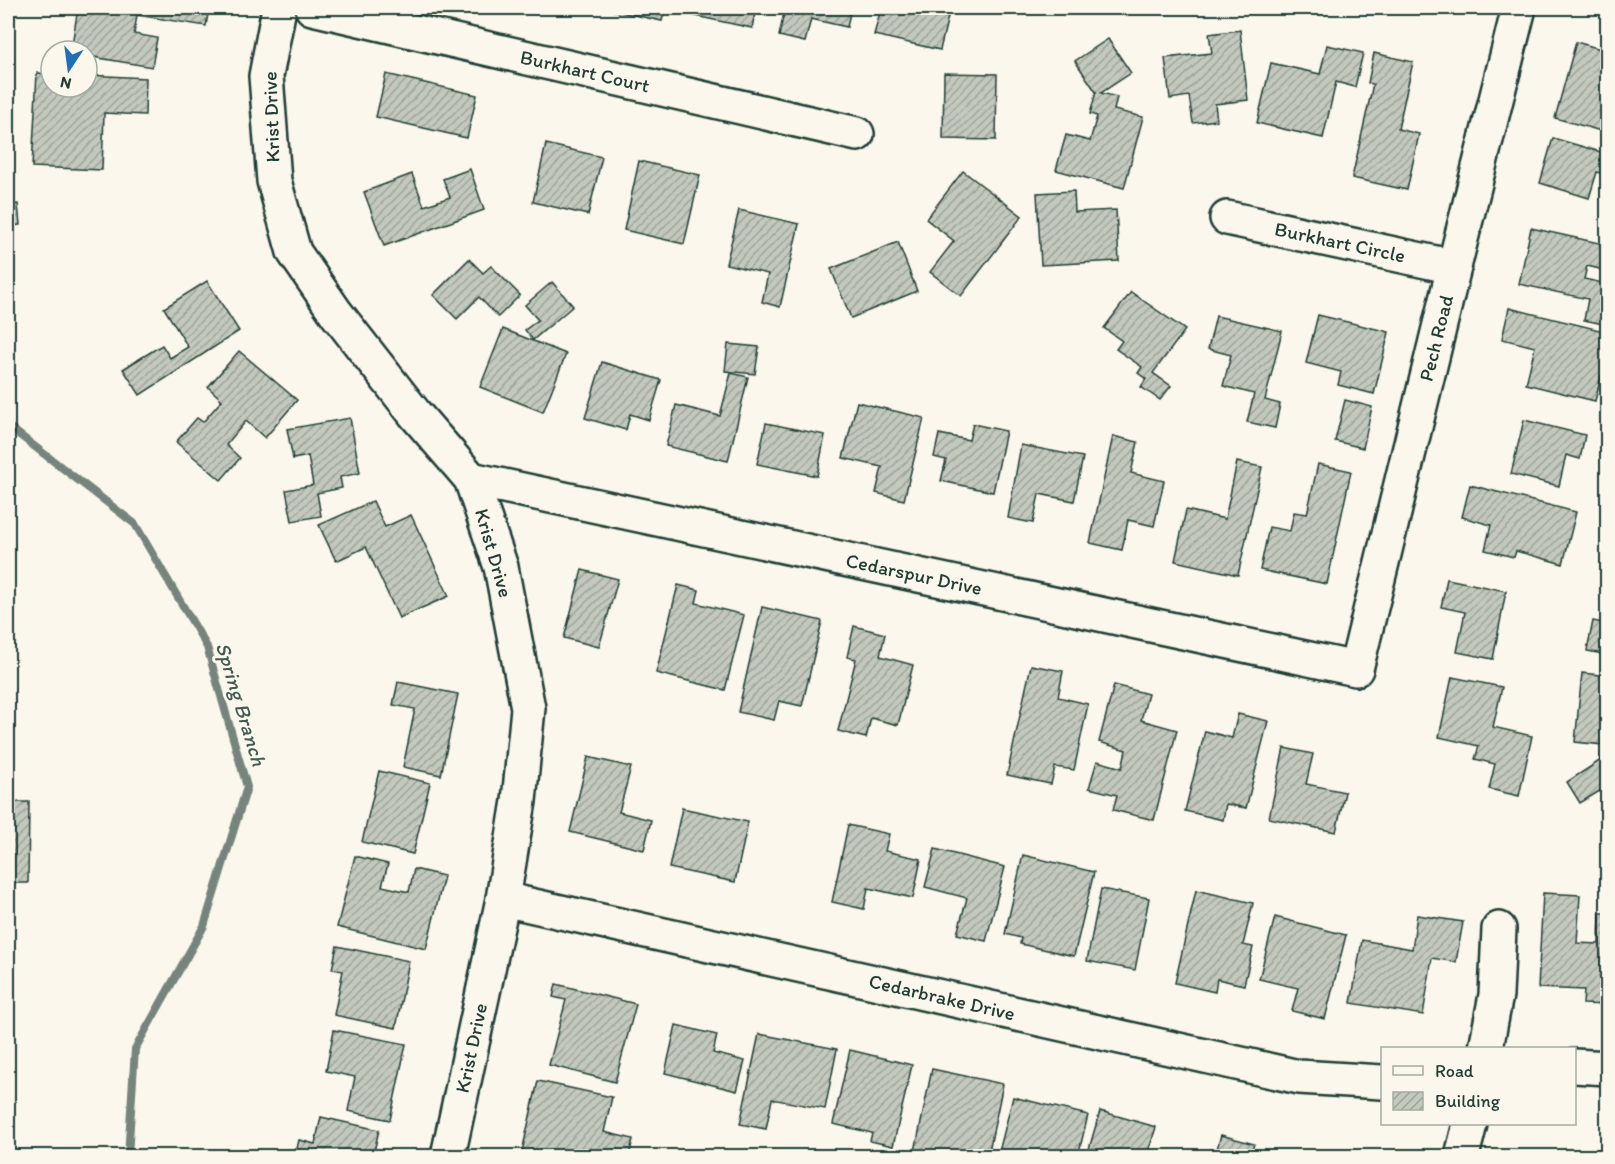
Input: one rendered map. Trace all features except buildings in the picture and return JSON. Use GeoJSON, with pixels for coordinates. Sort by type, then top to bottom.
{"type":"FeatureCollection","features":[{"type":"Feature","properties":{"kind":"street","name":"Krist Drive"},"geometry":{"type":"LineString","coordinates":[[279,8],[266,76],[274,181],[294,252],[336,313],[415,414],[471,479],[501,567],[528,708],[519,801],[503,899],[448,1156]]}},
{"type":"Feature","properties":{"kind":"street","name":"Burkhart Court"},"geometry":{"type":"LineString","coordinates":[[312,8],[857,134]]}},
{"type":"Feature","properties":{"kind":"street","name":"Pech Road"},"geometry":{"type":"LineString","coordinates":[[1356,669],[1519,8]]}},
{"type":"Feature","properties":{"kind":"street","name":"Burkhart Circle"},"geometry":{"type":"LineString","coordinates":[[1227,218],[1454,267]]}},
{"type":"Feature","properties":{"kind":"street","name":"Cedarspur Drive"},"geometry":{"type":"LineString","coordinates":[[471,479],[1356,669]]}},
{"type":"Feature","properties":{"kind":"street","name":"Cedarbrake Drive"},"geometry":{"type":"LineString","coordinates":[[503,899],[1299,1077],[1381,1082]]}},
{"type":"Feature","properties":{"kind":"street"},"geometry":{"type":"LineString","coordinates":[[1486,1047],[1496,995],[1499,929]]}},
{"type":"Feature","properties":{"kind":"street"},"geometry":{"type":"LineString","coordinates":[[1576,1066],[1608,1068]]}},
{"type":"Feature","properties":{"kind":"street"},"geometry":{"type":"LineString","coordinates":[[1462,1156],[1470,1125]]}},
{"type":"Feature","properties":{"kind":"waterway","name":"Spring Branch"},"geometry":{"type":"LineString","coordinates":[[8,426],[135,524],[207,647],[247,787],[204,926],[135,1049],[128,1156]]}}]}
